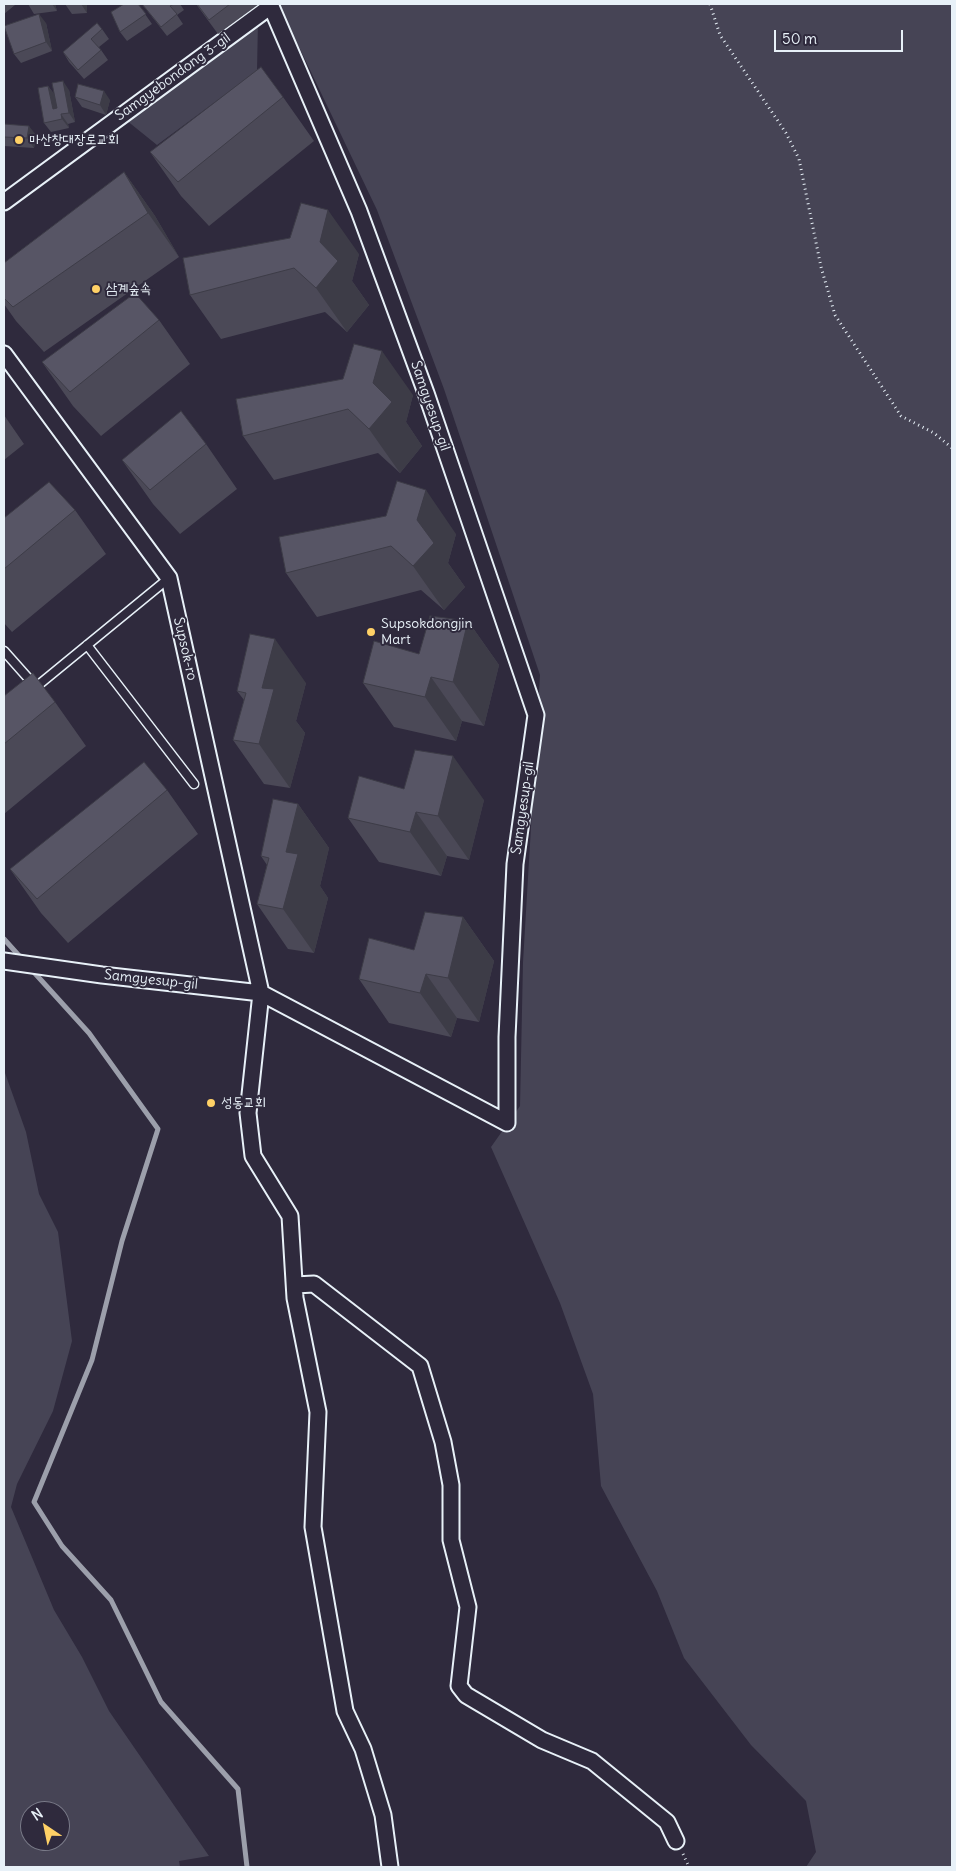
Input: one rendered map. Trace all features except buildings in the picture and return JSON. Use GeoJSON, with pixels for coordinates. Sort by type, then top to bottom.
{"type":"FeatureCollection","features":[{"type":"Feature","properties":{"kind":"street","name":"Samgyebondong 3-gil"},"geometry":{"type":"LineString","coordinates":[[4,202],[270,5]]}},
{"type":"Feature","properties":{"kind":"street","name":"Samgyesup-gil"},"geometry":{"type":"LineString","coordinates":[[4,961],[261,993],[507,1123],[507,1037],[515,864],[536,715],[426,392],[359,211],[270,5]]}},
{"type":"Feature","properties":{"kind":"street","name":"Supsok-ro"},"geometry":{"type":"LineString","coordinates":[[4,354],[169,578],[261,993],[248,1112],[253,1156],[290,1216],[295,1285],[318,1412],[313,1527],[345,1711],[363,1749],[384,1815],[390,1867]]}},
{"type":"Feature","properties":{"kind":"street"},"geometry":{"type":"LineString","coordinates":[[295,1285],[314,1284],[420,1366],[443,1442],[450,1485],[451,1540],[468,1607],[459,1686],[466,1695],[542,1740],[592,1761],[667,1822],[676,1841]]}},
{"type":"Feature","properties":{"kind":"lane"},"geometry":{"type":"LineString","coordinates":[[4,651],[36,687],[169,578]]}},
{"type":"Feature","properties":{"kind":"lane"},"geometry":{"type":"LineString","coordinates":[[87,646],[194,784]]}},
{"type":"Feature","properties":{"kind":"path"},"geometry":{"type":"LineString","coordinates":[[710,4],[720,35],[786,133],[799,159],[821,267],[835,315],[901,416],[934,433],[952,448]]}},
{"type":"Feature","properties":{"kind":"shaded area"},"geometry":{"type":"Polygon","coordinates":[[[271,4],[952,4],[952,1867],[806,1867],[816,1852],[806,1801],[751,1745],[684,1658],[657,1591],[601,1486],[593,1394],[560,1303],[491,1147],[520,1106],[523,962],[540,675],[444,389],[377,210],[300,49],[271,4]]]}},
{"type":"Feature","properties":{"kind":"shaded area"},"geometry":{"type":"Polygon","coordinates":[[[258,21],[257,71],[157,145],[126,120],[258,21]]]}},
{"type":"Feature","properties":{"kind":"shaded area"},"geometry":{"type":"Polygon","coordinates":[[[4,1070],[26,1132],[39,1194],[58,1232],[72,1341],[53,1411],[17,1484],[11,1507],[54,1610],[82,1657],[109,1711],[209,1856],[179,1861],[180,1867],[4,1867],[4,1070]]]}},
{"type":"Feature","properties":{"kind":"waterway"},"geometry":{"type":"LineString","coordinates":[[4,939],[22,959]]}},
{"type":"Feature","properties":{"kind":"waterway"},"geometry":{"type":"LineString","coordinates":[[31,969],[89,1033],[158,1129],[122,1241],[92,1360],[34,1502],[62,1546],[111,1600],[161,1702],[238,1789],[247,1867]]}},
{"type":"Feature","properties":{"kind":"place","name":"마산창대장로교회"},"geometry":{"type":"Point","coordinates":[19,140]}},
{"type":"Feature","properties":{"kind":"place","name":"삼계숲속"},"geometry":{"type":"Point","coordinates":[96,289]}},
{"type":"Feature","properties":{"kind":"place","name":"Supsokdongjin Mart"},"geometry":{"type":"Point","coordinates":[371,632]}},
{"type":"Feature","properties":{"kind":"place","name":"성동교회"},"geometry":{"type":"Point","coordinates":[211,1103]}}]}
